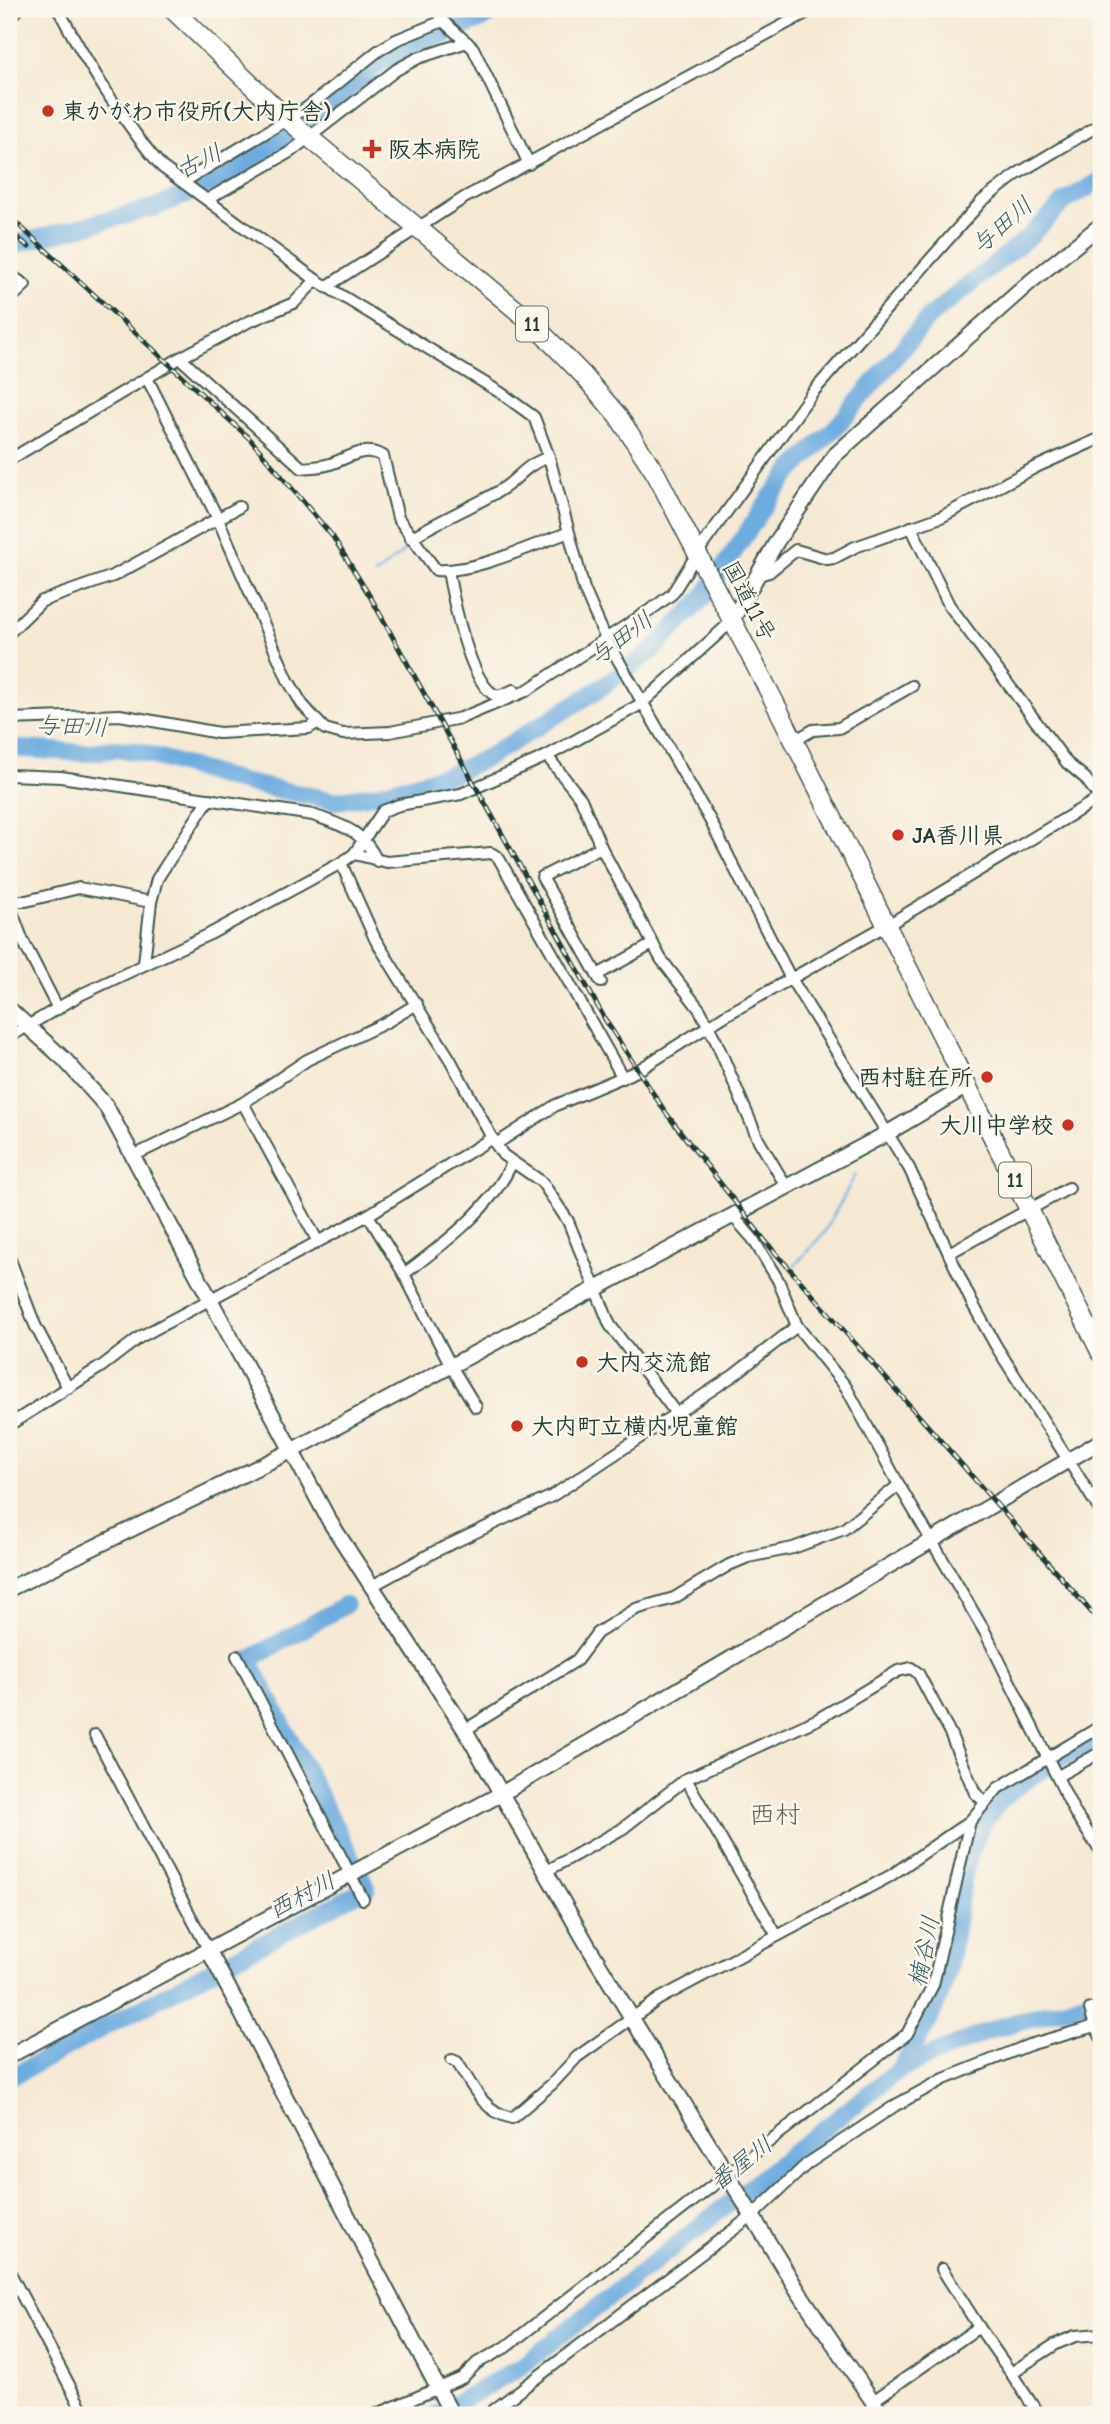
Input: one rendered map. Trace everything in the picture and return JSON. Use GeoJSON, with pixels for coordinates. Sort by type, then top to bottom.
{"type":"FeatureCollection","features":[{"type":"Feature","properties":{"kind":"highway","name":"国道11号"},"geometry":{"type":"LineString","coordinates":[[172,9],[288,120],[532,323],[583,375],[641,449],[681,516],[699,559],[794,741],[1101,1353]]}},
{"type":"Feature","properties":{"kind":"main road"},"geometry":{"type":"LineString","coordinates":[[9,11],[15,9]]}},
{"type":"Feature","properties":{"kind":"street"},"geometry":{"type":"LineString","coordinates":[[58,9],[145,147],[162,167],[321,283],[527,411],[537,423],[549,457],[584,589],[607,640],[710,820],[790,977],[909,1168],[996,1346],[1101,1512]]}},
{"type":"Feature","properties":{"kind":"street"},"geometry":{"type":"LineString","coordinates":[[438,9],[445,22],[465,40],[485,70],[529,164]]}},
{"type":"Feature","properties":{"kind":"street"},"geometry":{"type":"LineString","coordinates":[[9,460],[180,358],[248,322],[294,303],[321,283],[417,227],[813,9]]}},
{"type":"Feature","properties":{"kind":"street"},"geometry":{"type":"LineString","coordinates":[[187,183],[308,107],[387,45],[445,22]]}},
{"type":"Feature","properties":{"kind":"street"},"geometry":{"type":"LineString","coordinates":[[206,198],[308,136],[396,70],[418,58],[465,40]]}},
{"type":"Feature","properties":{"kind":"street"},"geometry":{"type":"LineString","coordinates":[[147,378],[218,519],[271,645],[302,704],[318,722],[326,729],[343,734],[390,732],[461,718],[526,691],[607,640],[672,594],[812,394],[982,201],[1017,174],[1101,124]]}},
{"type":"Feature","properties":{"kind":"street"},"geometry":{"type":"LineString","coordinates":[[9,1037],[144,963],[210,934],[341,863],[354,853],[383,811],[399,805],[461,793],[547,756],[640,700],[727,614],[759,575],[777,541],[835,455],[871,427],[1030,282],[1101,225]]}},
{"type":"Feature","properties":{"kind":"street"},"geometry":{"type":"LineString","coordinates":[[9,274],[25,285],[9,300]]}},
{"type":"Feature","properties":{"kind":"street"},"geometry":{"type":"LineString","coordinates":[[180,358],[302,468],[327,466],[362,451],[373,450],[383,456],[398,518],[436,570],[448,571],[567,533]]}},
{"type":"Feature","properties":{"kind":"street"},"geometry":{"type":"LineString","coordinates":[[759,575],[769,572],[796,550],[827,559],[834,558],[942,517],[1036,467],[1101,438]]}},
{"type":"Feature","properties":{"kind":"street"},"geometry":{"type":"LineString","coordinates":[[411,538],[444,517],[498,492],[513,482],[523,469],[549,457]]}},
{"type":"Feature","properties":{"kind":"street"},"geometry":{"type":"LineString","coordinates":[[9,633],[41,601],[113,576],[239,507]]}},
{"type":"Feature","properties":{"kind":"street"},"geometry":{"type":"LineString","coordinates":[[9,1425],[68,1388],[140,1337],[368,1215],[556,1105],[600,1084],[623,1078],[790,977],[1100,798],[1085,778],[1067,763],[949,605],[911,527]]}},
{"type":"Feature","properties":{"kind":"street"},"geometry":{"type":"LineString","coordinates":[[448,571],[461,633],[486,684],[493,694],[526,691]]}},
{"type":"Feature","properties":{"kind":"street"},"geometry":{"type":"LineString","coordinates":[[794,741],[813,730],[839,728],[912,686]]}},
{"type":"Feature","properties":{"kind":"street"},"geometry":{"type":"LineString","coordinates":[[9,719],[120,715],[219,733],[309,728],[318,722]]}},
{"type":"Feature","properties":{"kind":"street"},"geometry":{"type":"LineString","coordinates":[[547,756],[581,799],[601,847],[653,944],[709,1026],[758,1139],[786,1186]]}},
{"type":"Feature","properties":{"kind":"street"},"geometry":{"type":"LineString","coordinates":[[9,775],[61,777],[313,815],[340,825],[368,841],[377,861]]}},
{"type":"Feature","properties":{"kind":"street"},"geometry":{"type":"LineString","coordinates":[[144,963],[151,902],[157,879],[209,799]]}},
{"type":"Feature","properties":{"kind":"street"},"geometry":{"type":"LineString","coordinates":[[601,847],[542,877],[599,979],[653,944]]}},
{"type":"Feature","properties":{"kind":"street"},"geometry":{"type":"LineString","coordinates":[[354,853],[377,861],[491,853],[498,857],[623,1078]]}},
{"type":"Feature","properties":{"kind":"street"},"geometry":{"type":"LineString","coordinates":[[341,863],[374,939],[400,983],[417,1004],[494,1141],[512,1163],[542,1182],[568,1221],[610,1325],[675,1412]]}},
{"type":"Feature","properties":{"kind":"street"},"geometry":{"type":"LineString","coordinates":[[58,1009],[23,941],[9,902],[26,901],[79,888],[151,902]]}},
{"type":"Feature","properties":{"kind":"street"},"geometry":{"type":"LineString","coordinates":[[133,1156],[243,1103],[307,1060],[417,1004]]}},
{"type":"Feature","properties":{"kind":"street"},"geometry":{"type":"LineString","coordinates":[[9,1009],[65,1059],[106,1106],[330,1522],[465,1730],[632,2019],[798,2291],[882,2415]]}},
{"type":"Feature","properties":{"kind":"street"},"geometry":{"type":"LineString","coordinates":[[9,1589],[293,1450],[886,1135],[967,1086]]}},
{"type":"Feature","properties":{"kind":"street"},"geometry":{"type":"LineString","coordinates":[[243,1103],[317,1240]]}},
{"type":"Feature","properties":{"kind":"street"},"geometry":{"type":"LineString","coordinates":[[404,1274],[459,1232],[505,1177],[512,1163]]}},
{"type":"Feature","properties":{"kind":"street"},"geometry":{"type":"LineString","coordinates":[[949,1253],[1069,1188]]}},
{"type":"Feature","properties":{"kind":"street"},"geometry":{"type":"LineString","coordinates":[[368,1215],[404,1274],[451,1366],[476,1407]]}},
{"type":"Feature","properties":{"kind":"street"},"geometry":{"type":"LineString","coordinates":[[733,1216],[752,1239],[778,1280],[797,1326],[846,1387],[899,1485],[985,1632],[1075,1814],[1101,1852]]}},
{"type":"Feature","properties":{"kind":"street"},"geometry":{"type":"LineString","coordinates":[[9,1257],[35,1325],[68,1388]]}},
{"type":"Feature","properties":{"kind":"street"},"geometry":{"type":"LineString","coordinates":[[370,1587],[436,1551],[552,1496],[734,1375],[797,1326]]}},
{"type":"Feature","properties":{"kind":"street"},"geometry":{"type":"LineString","coordinates":[[9,2056],[353,1876],[501,1794],[1101,1441]]}},
{"type":"Feature","properties":{"kind":"street"},"geometry":{"type":"LineString","coordinates":[[465,1730],[577,1660],[597,1633],[629,1613],[674,1598],[729,1565],[748,1557],[793,1548],[845,1529],[899,1485]]}},
{"type":"Feature","properties":{"kind":"street"},"geometry":{"type":"LineString","coordinates":[[237,1656],[363,1899]]}},
{"type":"Feature","properties":{"kind":"street"},"geometry":{"type":"LineString","coordinates":[[545,1872],[622,1829],[687,1779],[818,1719],[898,1671],[911,1668],[919,1674],[950,1733],[975,1793],[984,1801]]}},
{"type":"Feature","properties":{"kind":"street"},"geometry":{"type":"LineString","coordinates":[[375,2415],[440,2391],[462,2378],[477,2363],[506,2347],[730,2177],[907,2034],[933,1985],[957,1867],[970,1821],[984,1801],[998,1788],[1101,1726]]}},
{"type":"Feature","properties":{"kind":"street"},"geometry":{"type":"LineString","coordinates":[[95,1735],[452,2415]]}},
{"type":"Feature","properties":{"kind":"street"},"geometry":{"type":"LineString","coordinates":[[1058,1776],[1101,1752]]}},
{"type":"Feature","properties":{"kind":"street"},"geometry":{"type":"LineString","coordinates":[[687,1779],[776,1934]]}},
{"type":"Feature","properties":{"kind":"street"},"geometry":{"type":"LineString","coordinates":[[452,2060],[457,2062],[486,2106],[497,2115],[512,2118],[552,2084],[577,2057],[659,1999],[776,1934],[890,1876],[970,1821]]}},
{"type":"Feature","properties":{"kind":"street"},"geometry":{"type":"LineString","coordinates":[[1101,2007],[1090,2009],[1101,2038]]}},
{"type":"Feature","properties":{"kind":"street"},"geometry":{"type":"LineString","coordinates":[[487,2415],[751,2213],[807,2164],[944,2079],[1029,2045],[1095,2026]]}},
{"type":"Feature","properties":{"kind":"street"},"geometry":{"type":"LineString","coordinates":[[942,2269],[1039,2415]]}},
{"type":"Feature","properties":{"kind":"street"},"geometry":{"type":"LineString","coordinates":[[9,2271],[85,2415]]}},
{"type":"Feature","properties":{"kind":"street"},"geometry":{"type":"LineString","coordinates":[[873,2401],[979,2327]]}},
{"type":"Feature","properties":{"kind":"street"},"geometry":{"type":"LineString","coordinates":[[1011,2373],[1056,2344],[1074,2336],[1101,2334]]}},
{"type":"Feature","properties":{"kind":"waterway","name":"古川"},"geometry":{"type":"LineString","coordinates":[[9,246],[156,207],[227,177],[337,100],[380,63],[482,19],[497,9]]}},
{"type":"Feature","properties":{"kind":"waterway","name":"与田川"},"geometry":{"type":"LineString","coordinates":[[9,748],[86,753],[114,749],[137,751],[241,782],[335,801],[377,794],[452,774],[490,756],[596,691],[651,652],[703,598],[791,471],[837,426],[929,317],[1031,235],[1065,201],[1101,180]]}},
{"type":"Feature","properties":{"kind":"waterway"},"geometry":{"type":"LineString","coordinates":[[375,575],[411,545]]}},
{"type":"Feature","properties":{"kind":"waterway"},"geometry":{"type":"LineString","coordinates":[[795,1265],[824,1233],[856,1174]]}},
{"type":"Feature","properties":{"kind":"waterway","name":"西村川"},"geometry":{"type":"LineString","coordinates":[[9,2078],[367,1888],[249,1660],[345,1605]]}},
{"type":"Feature","properties":{"kind":"waterway","name":"楠谷川"},"geometry":{"type":"LineString","coordinates":[[900,2069],[939,1999],[947,1973],[965,1869],[979,1830],[990,1813],[1012,1790],[1101,1738]]}},
{"type":"Feature","properties":{"kind":"waterway","name":"番屋川"},"geometry":{"type":"LineString","coordinates":[[436,2415],[522,2366],[900,2069],[996,2028],[1101,1998]]}},
{"type":"Feature","properties":{"kind":"railway"},"geometry":{"type":"LineString","coordinates":[[9,216],[250,439],[333,537],[371,598],[606,1021],[666,1113],[766,1242],[1101,1623]]}},
{"type":"Feature","properties":{"kind":"railway"},"geometry":{"type":"LineString","coordinates":[[9,231],[29,247]]}},
{"type":"Feature","properties":{"kind":"place","name":"東かがわ市役所(大内庁舎)"},"geometry":{"type":"Point","coordinates":[48,111]}},
{"type":"Feature","properties":{"kind":"place","name":"阪本病院"},"geometry":{"type":"Point","coordinates":[372,149]}},
{"type":"Feature","properties":{"kind":"place","name":"JA香川県"},"geometry":{"type":"Point","coordinates":[898,835]}},
{"type":"Feature","properties":{"kind":"place","name":"西村駐在所"},"geometry":{"type":"Point","coordinates":[987,1077]}},
{"type":"Feature","properties":{"kind":"place","name":"大川中学校"},"geometry":{"type":"Point","coordinates":[1068,1125]}},
{"type":"Feature","properties":{"kind":"place","name":"大内交流館"},"geometry":{"type":"Point","coordinates":[582,1362]}},
{"type":"Feature","properties":{"kind":"place","name":"大内町立横内児童館"},"geometry":{"type":"Point","coordinates":[517,1426]}},
{"type":"Feature","properties":{"kind":"district","name":"西村"},"geometry":{"type":"Point","coordinates":[775,1815]}}]}
